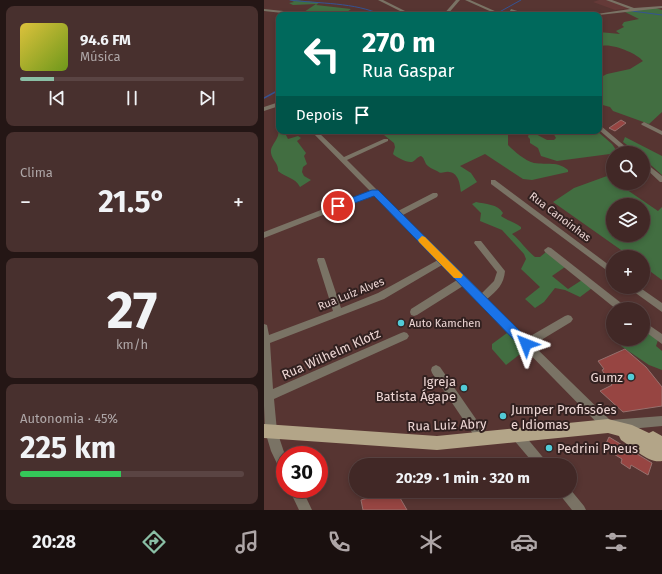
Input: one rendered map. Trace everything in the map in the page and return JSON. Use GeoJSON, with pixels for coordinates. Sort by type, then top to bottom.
{"type":"FeatureCollection","features":[{"type":"Feature","properties":{"kind":"main road","name":"Rua Luiz Abry"},"geometry":{"type":"LineString","coordinates":[[267,431],[422,443],[484,439],[608,426]]}},
{"type":"Feature","properties":{"kind":"main road"},"geometry":{"type":"LineString","coordinates":[[608,426],[630,437],[657,447]]}},
{"type":"Feature","properties":{"kind":"street"},"geometry":{"type":"LineString","coordinates":[[380,0],[405,12]]}},
{"type":"Feature","properties":{"kind":"street"},"geometry":{"type":"LineString","coordinates":[[451,0],[457,1]]}},
{"type":"Feature","properties":{"kind":"street"},"geometry":{"type":"LineString","coordinates":[[467,0],[495,12]]}},
{"type":"Feature","properties":{"kind":"street"},"geometry":{"type":"LineString","coordinates":[[608,0],[636,9]]}},
{"type":"Feature","properties":{"kind":"street"},"geometry":{"type":"LineString","coordinates":[[448,12],[457,1]]}},
{"type":"Feature","properties":{"kind":"street"},"geometry":{"type":"LineString","coordinates":[[602,14],[662,7]]}},
{"type":"Feature","properties":{"kind":"street"},"geometry":{"type":"LineString","coordinates":[[264,10],[283,12]]}},
{"type":"Feature","properties":{"kind":"street"},"geometry":{"type":"LineString","coordinates":[[511,10],[517,12]]}},
{"type":"Feature","properties":{"kind":"street"},"geometry":{"type":"LineString","coordinates":[[264,108],[276,103]]}},
{"type":"Feature","properties":{"kind":"street"},"geometry":{"type":"LineString","coordinates":[[644,124],[662,133]]}},
{"type":"Feature","properties":{"kind":"street"},"geometry":{"type":"LineString","coordinates":[[602,130],[620,146]]}},
{"type":"Feature","properties":{"kind":"street"},"geometry":{"type":"LineString","coordinates":[[317,134],[608,426],[662,421]]}},
{"type":"Feature","properties":{"kind":"street"},"geometry":{"type":"LineString","coordinates":[[342,160],[386,140]]}},
{"type":"Feature","properties":{"kind":"street"},"geometry":{"type":"LineString","coordinates":[[650,169],[662,180]]}},
{"type":"Feature","properties":{"kind":"street","name":"Rua Canoinhas"},"geometry":{"type":"LineString","coordinates":[[493,182],[606,267]]}},
{"type":"Feature","properties":{"kind":"street"},"geometry":{"type":"LineString","coordinates":[[264,235],[375,192]]}},
{"type":"Feature","properties":{"kind":"street"},"geometry":{"type":"LineString","coordinates":[[397,215],[435,196]]}},
{"type":"Feature","properties":{"kind":"street"},"geometry":{"type":"LineString","coordinates":[[478,243],[501,271],[500,281],[481,298]]}},
{"type":"Feature","properties":{"kind":"street"},"geometry":{"type":"LineString","coordinates":[[548,250],[613,302]]}},
{"type":"Feature","properties":{"kind":"street"},"geometry":{"type":"LineString","coordinates":[[320,260],[338,312]]}},
{"type":"Feature","properties":{"kind":"street","name":"Rua Luiz Alves"},"geometry":{"type":"LineString","coordinates":[[265,341],[391,291],[443,261]]}},
{"type":"Feature","properties":{"kind":"street"},"geometry":{"type":"LineString","coordinates":[[414,312],[463,281]]}},
{"type":"Feature","properties":{"kind":"street"},"geometry":{"type":"LineString","coordinates":[[643,294],[662,308]]}},
{"type":"Feature","properties":{"kind":"street"},"geometry":{"type":"LineString","coordinates":[[526,344],[568,319]]}},
{"type":"Feature","properties":{"kind":"street"},"geometry":{"type":"LineString","coordinates":[[264,328],[268,396],[267,431],[276,449]]}},
{"type":"Feature","properties":{"kind":"street"},"geometry":{"type":"LineString","coordinates":[[650,331],[662,340]]}},
{"type":"Feature","properties":{"kind":"street","name":"Rua Wilhelm Klotz"},"geometry":{"type":"LineString","coordinates":[[268,396],[404,336]]}},
{"type":"Feature","properties":{"kind":"street"},"geometry":{"type":"LineString","coordinates":[[436,370],[484,439]]}},
{"type":"Feature","properties":{"kind":"street"},"geometry":{"type":"LineString","coordinates":[[517,435],[536,458]]}},
{"type":"Feature","properties":{"kind":"street"},"geometry":{"type":"LineString","coordinates":[[300,498],[306,510]]}},
{"type":"Feature","properties":{"kind":"street"},"geometry":{"type":"LineString","coordinates":[[570,498],[580,510]]}},
{"type":"Feature","properties":{"kind":"shaded area"},"geometry":{"type":"Polygon","coordinates":[[[607,0],[632,8],[615,10],[593,2],[607,0]]]}},
{"type":"Feature","properties":{"kind":"green space"},"geometry":{"type":"Polygon","coordinates":[[[290,0],[320,2],[316,5],[351,9],[347,12],[304,12],[316,4],[293,5],[289,3],[294,2],[290,0]]]}},
{"type":"Feature","properties":{"kind":"green space"},"geometry":{"type":"Polygon","coordinates":[[[656,8],[662,10],[662,112],[649,124],[613,111],[610,107],[602,105],[602,76],[630,69],[643,61],[629,51],[615,47],[602,46],[602,32],[620,34],[616,31],[624,27],[622,25],[624,22],[639,19],[623,11],[656,8]]]}},
{"type":"Feature","properties":{"kind":"green space"},"geometry":{"type":"Polygon","coordinates":[[[278,134],[286,134],[288,139],[298,136],[301,138],[297,141],[306,153],[304,156],[307,164],[303,167],[302,172],[304,176],[311,180],[300,187],[296,181],[278,171],[271,153],[271,149],[278,134]]]}},
{"type":"Feature","properties":{"kind":"green space"},"geometry":{"type":"Polygon","coordinates":[[[383,134],[508,134],[508,145],[523,158],[534,163],[560,165],[568,170],[568,172],[532,180],[523,179],[485,154],[460,166],[471,173],[477,182],[461,192],[457,177],[455,175],[449,172],[440,173],[431,168],[421,156],[412,162],[407,162],[399,158],[393,154],[395,147],[394,143],[383,134]]]}},
{"type":"Feature","properties":{"kind":"green space"},"geometry":{"type":"Polygon","coordinates":[[[529,134],[536,134],[547,140],[554,140],[556,138],[554,134],[600,134],[613,146],[606,146],[606,155],[557,161],[541,156],[538,148],[530,143],[530,139],[528,137],[529,134]]]}},
{"type":"Feature","properties":{"kind":"green space"},"geometry":{"type":"Polygon","coordinates":[[[625,137],[643,146],[628,146],[623,142],[625,137]]]}},
{"type":"Feature","properties":{"kind":"green space"},"geometry":{"type":"Polygon","coordinates":[[[650,150],[662,156],[662,175],[650,164],[650,150]]]}},
{"type":"Feature","properties":{"kind":"green space"},"geometry":{"type":"Polygon","coordinates":[[[606,176],[606,190],[627,190],[639,198],[606,198],[606,239],[553,202],[574,188],[606,176]]]}},
{"type":"Feature","properties":{"kind":"green space"},"geometry":{"type":"Polygon","coordinates":[[[476,202],[498,208],[503,213],[501,216],[521,227],[521,229],[512,234],[535,257],[540,257],[546,252],[565,267],[552,276],[568,289],[582,280],[592,288],[580,297],[565,290],[555,288],[544,302],[535,308],[525,299],[540,287],[521,269],[526,259],[524,254],[502,230],[480,221],[481,213],[472,204],[476,202]]]}},
{"type":"Feature","properties":{"kind":"green space"},"geometry":{"type":"Polygon","coordinates":[[[650,206],[658,211],[662,207],[662,280],[650,271],[650,250],[621,250],[610,242],[650,242],[650,206]]]}},
{"type":"Feature","properties":{"kind":"green space"},"geometry":{"type":"Polygon","coordinates":[[[507,333],[524,351],[506,365],[492,349],[492,344],[507,333]]]}},
{"type":"Feature","properties":{"kind":"green space"},"geometry":{"type":"Polygon","coordinates":[[[650,333],[658,340],[656,346],[662,351],[662,370],[649,365],[621,346],[650,346],[650,333]]]}},
{"type":"Feature","properties":{"kind":"building"},"geometry":{"type":"Polygon","coordinates":[[[621,120],[626,123],[615,131],[609,128],[621,120]]]}},
{"type":"Feature","properties":{"kind":"building","name":"Gumz"},"geometry":{"type":"Polygon","coordinates":[[[625,349],[646,367],[662,387],[662,406],[623,412],[600,391],[612,385],[598,361],[625,349]]]}},
{"type":"Feature","properties":{"kind":"building"},"geometry":{"type":"Polygon","coordinates":[[[609,437],[652,463],[648,475],[631,465],[630,469],[621,463],[622,459],[604,448],[609,437]]]}},
{"type":"Feature","properties":{"kind":"building"},"geometry":{"type":"Polygon","coordinates":[[[367,498],[400,498],[407,510],[363,510],[361,500],[367,498]]]}},
{"type":"Feature","properties":{"kind":"waterway"},"geometry":{"type":"LineString","coordinates":[[290,0],[337,4],[374,12]]}},
{"type":"Feature","properties":{"kind":"waterway"},"geometry":{"type":"LineString","coordinates":[[499,12],[521,0]]}},
{"type":"Feature","properties":{"kind":"waterway"},"geometry":{"type":"LineString","coordinates":[[632,11],[662,15]]}},
{"type":"Feature","properties":{"kind":"waterway"},"geometry":{"type":"LineString","coordinates":[[264,98],[276,92]]}},
{"type":"Feature","properties":{"kind":"slow traffic"},"geometry":{"type":"LineString","coordinates":[[422,240],[458,275]]}},
{"type":"Feature","properties":{"kind":"place","name":"Auto Kamchen"},"geometry":{"type":"Point","coordinates":[401,323]}},
{"type":"Feature","properties":{"kind":"place","name":"Gumz"},"geometry":{"type":"Point","coordinates":[631,377]}},
{"type":"Feature","properties":{"kind":"place","name":"Igreja Batista Ágape"},"geometry":{"type":"Point","coordinates":[464,388]}},
{"type":"Feature","properties":{"kind":"place","name":"Jumper Profissões e Idiomas"},"geometry":{"type":"Point","coordinates":[503,416]}},
{"type":"Feature","properties":{"kind":"place","name":"Pedrini Pneus"},"geometry":{"type":"Point","coordinates":[549,448]}},
{"type":"Feature","properties":{"kind":"route"},"geometry":{"type":"LineString","coordinates":[[338,206],[375,192],[526,344]]}}]}
